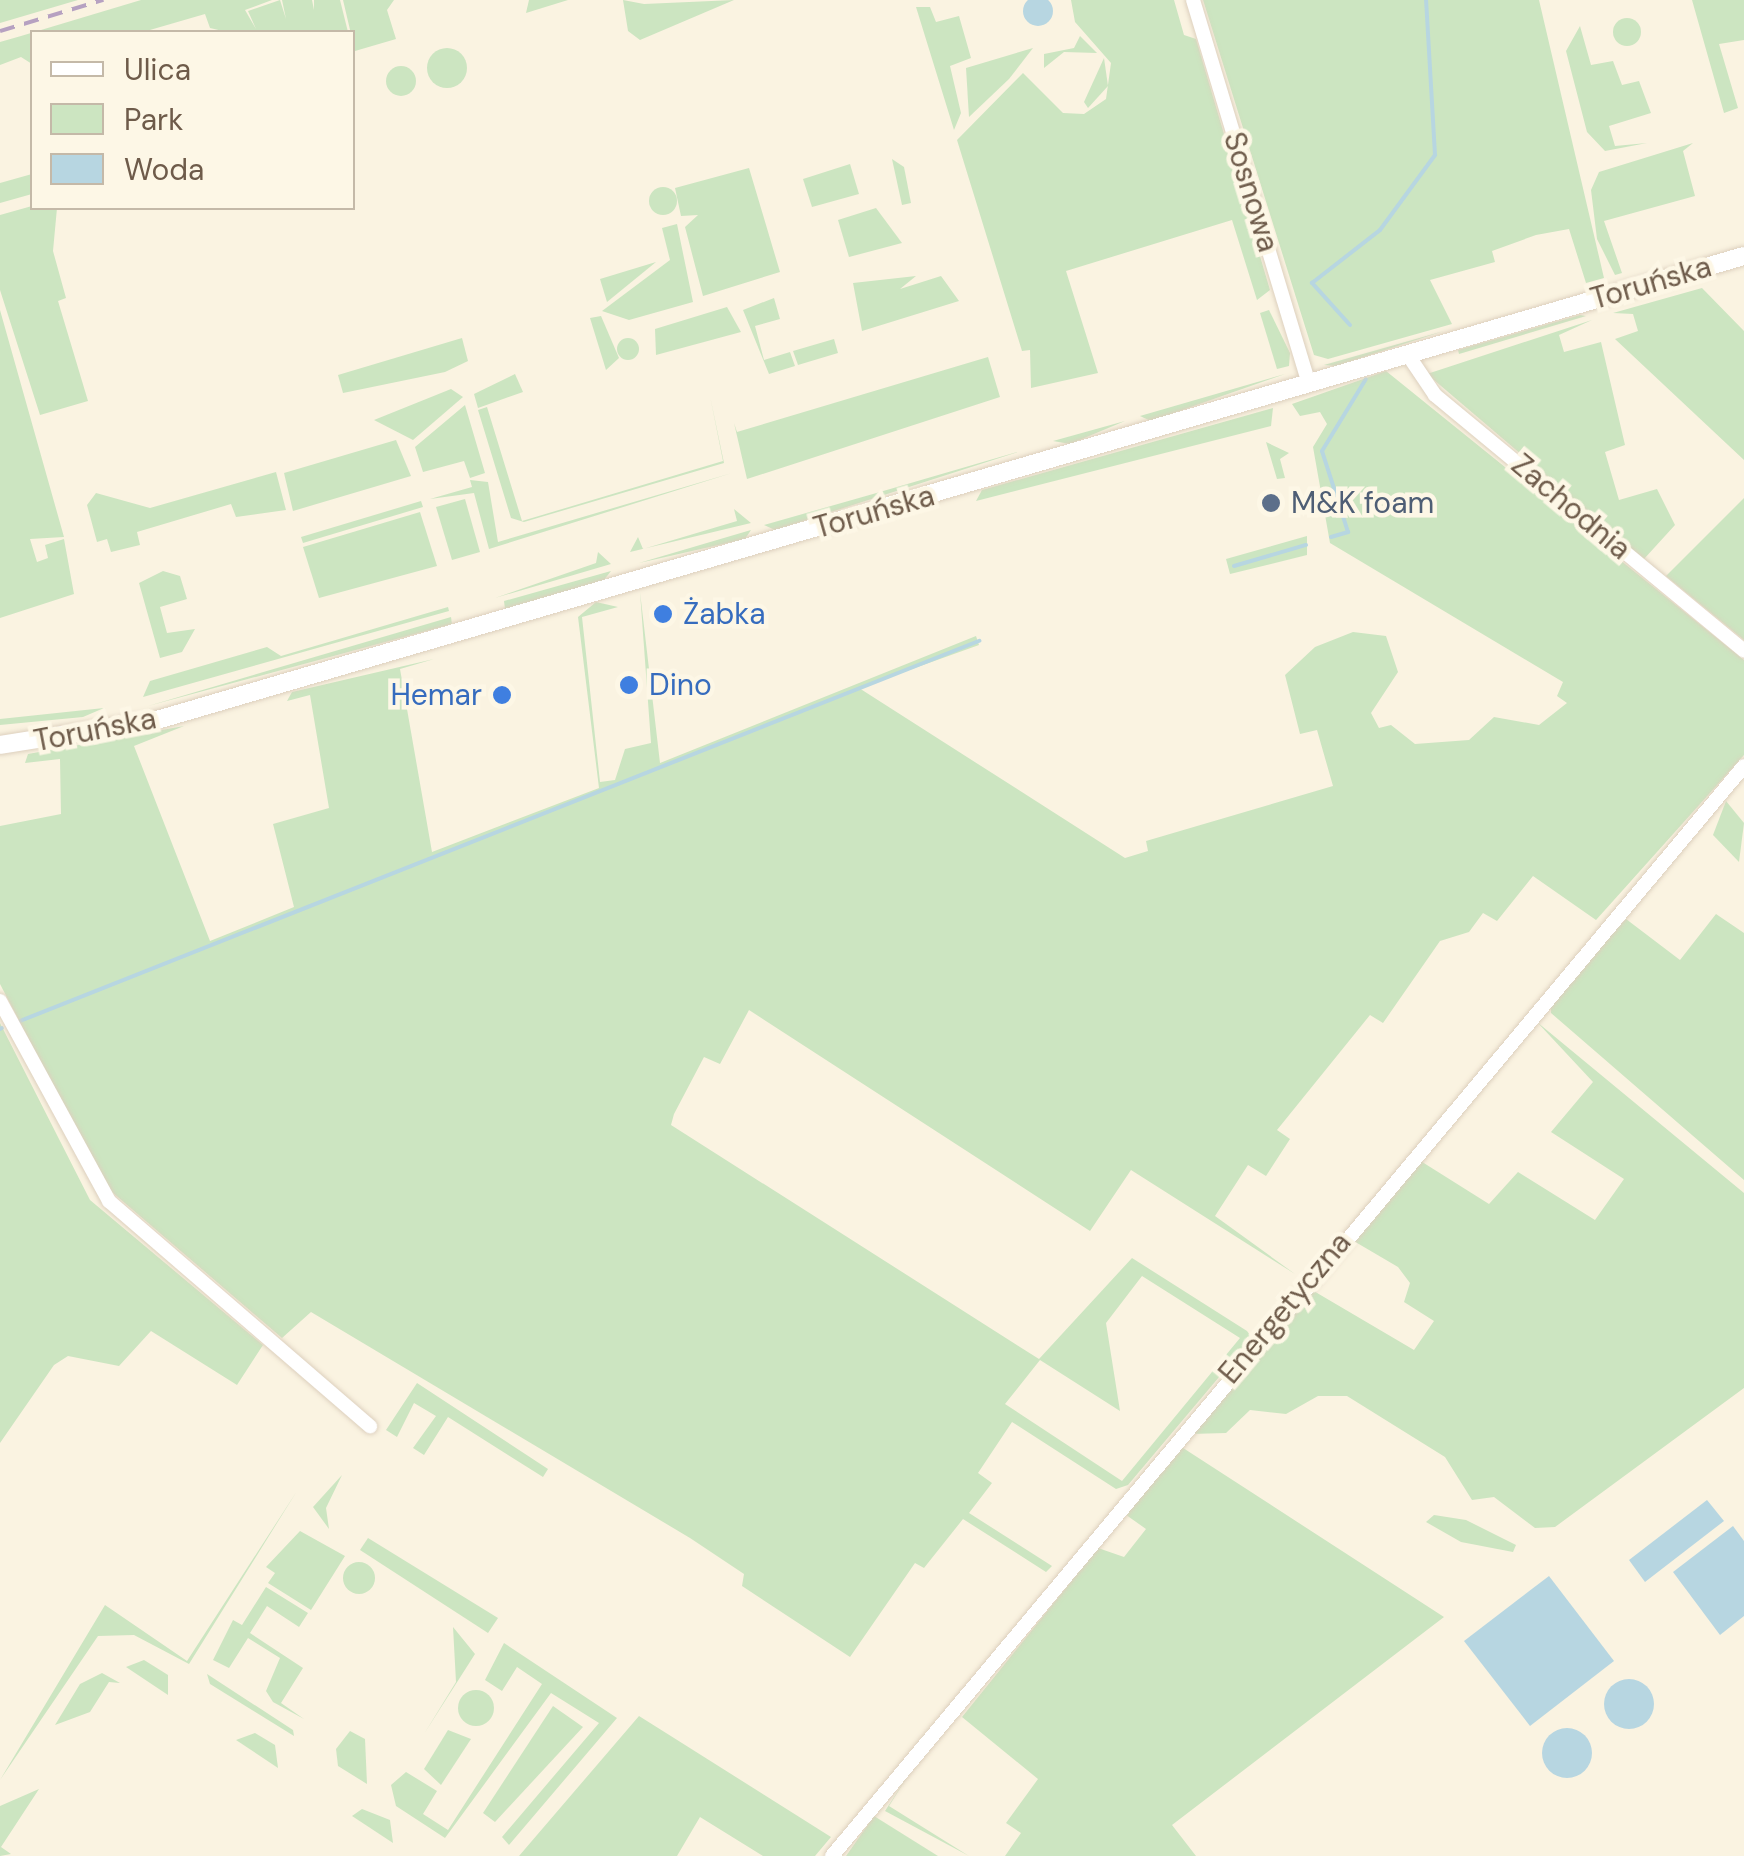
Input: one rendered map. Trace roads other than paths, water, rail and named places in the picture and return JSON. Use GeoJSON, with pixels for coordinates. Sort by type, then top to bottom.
{"type":"FeatureCollection","features":[{"type":"Feature","properties":{"kind":"street","name":"Sosnowa"},"geometry":{"type":"LineString","coordinates":[[1192,0],[1309,384]]}},
{"type":"Feature","properties":{"kind":"street","name":"Toruńska"},"geometry":{"type":"LineString","coordinates":[[0,745],[121,730],[1744,256]]}},
{"type":"Feature","properties":{"kind":"street","name":"Zachodnia"},"geometry":{"type":"LineString","coordinates":[[1408,355],[1435,395],[1744,650]]}},
{"type":"Feature","properties":{"kind":"street","name":"Energetyczna"},"geometry":{"type":"LineString","coordinates":[[832,1856],[1744,766]]}},
{"type":"Feature","properties":{"kind":"street"},"geometry":{"type":"LineString","coordinates":[[0,1001],[109,1201],[370,1426]]}},
{"type":"Feature","properties":{"kind":"water"},"geometry":{"type":"Polygon","coordinates":[[[1029,-1],[1047,-1],[1052,5],[1052,17],[1044,25],[1032,25],[1024,17],[1024,5],[1029,-1]]]}},
{"type":"Feature","properties":{"kind":"water"},"geometry":{"type":"Polygon","coordinates":[[[1707,1500],[1724,1521],[1645,1582],[1629,1560],[1707,1500]]]}},
{"type":"Feature","properties":{"kind":"water"},"geometry":{"type":"Polygon","coordinates":[[[1733,1526],[1744,1541],[1744,1616],[1720,1635],[1673,1572],[1733,1526]]]}},
{"type":"Feature","properties":{"kind":"water"},"geometry":{"type":"Polygon","coordinates":[[[1549,1576],[1614,1661],[1530,1726],[1464,1641],[1549,1576]]]}},
{"type":"Feature","properties":{"kind":"water"},"geometry":{"type":"Polygon","coordinates":[[[1629,1679],[1647,1686],[1654,1704],[1647,1722],[1629,1729],[1611,1722],[1604,1704],[1611,1686],[1629,1679]]]}},
{"type":"Feature","properties":{"kind":"water"},"geometry":{"type":"Polygon","coordinates":[[[1567,1728],[1585,1735],[1592,1753],[1585,1771],[1567,1778],[1549,1771],[1542,1753],[1549,1735],[1567,1728]]]}},
{"type":"Feature","properties":{"kind":"waterway"},"geometry":{"type":"LineString","coordinates":[[1350,325],[1312,283],[1380,230],[1435,155],[1426,0]]}},
{"type":"Feature","properties":{"kind":"waterway"},"geometry":{"type":"LineString","coordinates":[[1331,537],[1348,532],[1322,451],[1366,379]]}},
{"type":"Feature","properties":{"kind":"waterway"},"geometry":{"type":"LineString","coordinates":[[1234,566],[1306,545]]}},
{"type":"Feature","properties":{"kind":"waterway"},"geometry":{"type":"LineString","coordinates":[[20,1021],[979,641]]}},
{"type":"Feature","properties":{"kind":"railway"},"geometry":{"type":"LineString","coordinates":[[0,31],[103,0]]}},
{"type":"Feature","properties":{"kind":"place","name":"M&K foam"},"geometry":{"type":"Point","coordinates":[1271,503]}},
{"type":"Feature","properties":{"kind":"place","name":"Żabka"},"geometry":{"type":"Point","coordinates":[663,614]}},
{"type":"Feature","properties":{"kind":"place","name":"Dino"},"geometry":{"type":"Point","coordinates":[629,685]}},
{"type":"Feature","properties":{"kind":"place","name":"Hemar"},"geometry":{"type":"Point","coordinates":[502,695]}}]}
